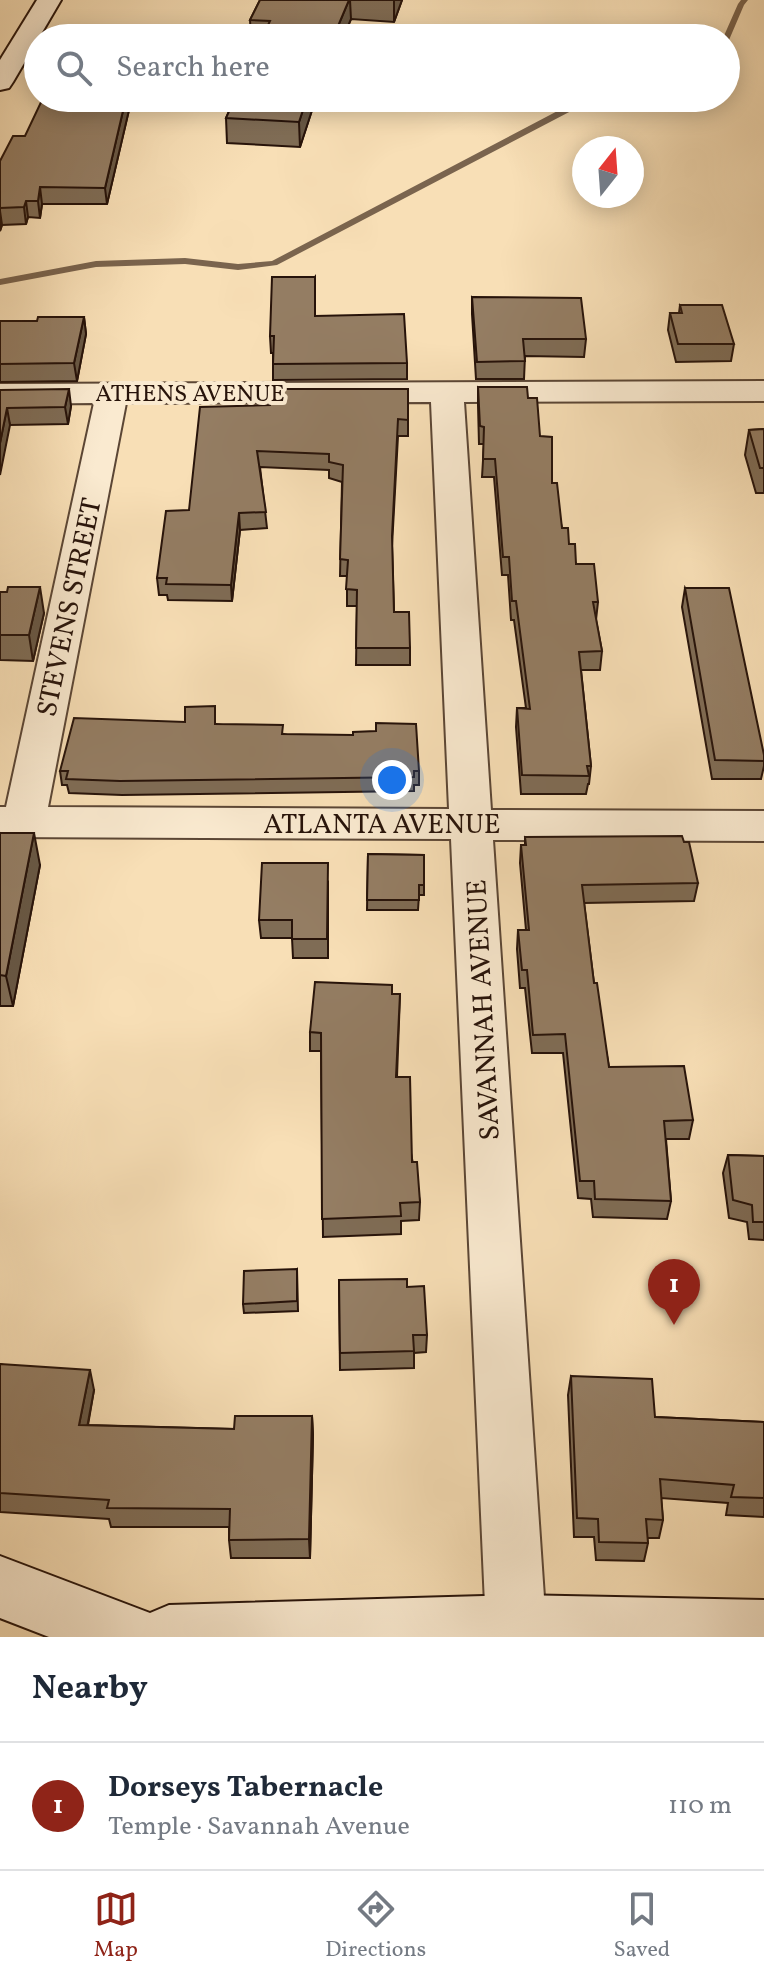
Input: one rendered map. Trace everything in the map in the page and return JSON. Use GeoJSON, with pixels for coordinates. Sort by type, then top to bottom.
{"type":"FeatureCollection","features":[{"type":"Feature","properties":{"kind":"street"},"geometry":{"type":"LineString","coordinates":[[35,24],[49,0]]}},
{"type":"Feature","properties":{"kind":"street"},"geometry":{"type":"LineString","coordinates":[[0,82],[24,42]]}},
{"type":"Feature","properties":{"kind":"street","name":"ATHENS AVENUE"},"geometry":{"type":"LineString","coordinates":[[0,394],[764,391]]}},
{"type":"Feature","properties":{"kind":"street","name":"STEVENS STREET"},"geometry":{"type":"LineString","coordinates":[[12,822],[112,393]]}},
{"type":"Feature","properties":{"kind":"street","name":"SAVANNAH AVENUE"},"geometry":{"type":"LineString","coordinates":[[447,393],[516,1627]]}},
{"type":"Feature","properties":{"kind":"street","name":"ATLANTA AVENUE"},"geometry":{"type":"LineString","coordinates":[[12,822],[764,826]]}},
{"type":"Feature","properties":{"kind":"street"},"geometry":{"type":"LineString","coordinates":[[0,1587],[132,1637]]}},
{"type":"Feature","properties":{"kind":"street"},"geometry":{"type":"LineString","coordinates":[[169,1637],[516,1627],[764,1632]]}},
{"type":"Feature","properties":{"kind":"building"},"geometry":{"type":"Polygon","coordinates":[[[260,0],[349,0],[339,24],[269,24],[270,21],[250,20],[260,0]]]}},
{"type":"Feature","properties":{"kind":"building"},"geometry":{"type":"Polygon","coordinates":[[[36,112],[123,112],[105,188],[40,187],[38,201],[26,201],[24,207],[0,208],[0,161],[13,136],[25,136],[36,112]]]}},
{"type":"Feature","properties":{"kind":"building"},"geometry":{"type":"Polygon","coordinates":[[[229,112],[302,112],[299,122],[226,118],[229,112]]]}},
{"type":"Feature","properties":{"kind":"building"},"geometry":{"type":"Polygon","coordinates":[[[272,277],[315,277],[315,316],[404,314],[407,363],[273,364],[274,336],[270,336],[272,277]]]}},
{"type":"Feature","properties":{"kind":"building"},"geometry":{"type":"Polygon","coordinates":[[[472,297],[581,298],[586,339],[523,339],[525,361],[477,362],[472,297]]]}},
{"type":"Feature","properties":{"kind":"building"},"geometry":{"type":"Polygon","coordinates":[[[680,305],[722,305],[734,344],[678,344],[670,313],[682,313],[680,305]]]}},
{"type":"Feature","properties":{"kind":"building"},"geometry":{"type":"Polygon","coordinates":[[[38,317],[84,317],[74,363],[0,364],[0,321],[37,321],[38,317]]]}},
{"type":"Feature","properties":{"kind":"building"},"geometry":{"type":"Polygon","coordinates":[[[478,387],[527,387],[528,398],[537,398],[540,436],[552,437],[552,483],[557,483],[562,528],[568,528],[569,544],[575,544],[576,564],[594,564],[598,602],[593,602],[602,651],[579,652],[591,766],[587,766],[589,776],[522,775],[517,708],[530,709],[516,601],[512,601],[509,557],[503,557],[495,459],[483,459],[484,427],[480,426],[478,387]]]}},
{"type":"Feature","properties":{"kind":"building"},"geometry":{"type":"Polygon","coordinates":[[[69,389],[65,407],[7,408],[0,443],[0,390],[69,389]]]}},
{"type":"Feature","properties":{"kind":"building"},"geometry":{"type":"Polygon","coordinates":[[[271,389],[408,389],[408,420],[398,419],[392,536],[394,612],[409,612],[410,648],[356,648],[357,590],[346,589],[348,560],[340,559],[343,465],[329,462],[329,454],[257,451],[266,512],[239,513],[231,585],[166,584],[167,578],[157,578],[166,511],[189,510],[200,407],[270,405],[271,389]]]}},
{"type":"Feature","properties":{"kind":"building"},"geometry":{"type":"Polygon","coordinates":[[[764,429],[764,468],[760,468],[749,430],[764,429]]]}},
{"type":"Feature","properties":{"kind":"building"},"geometry":{"type":"Polygon","coordinates":[[[8,587],[40,587],[29,635],[0,635],[0,592],[7,592],[8,587]]]}},
{"type":"Feature","properties":{"kind":"building"},"geometry":{"type":"Polygon","coordinates":[[[685,588],[729,588],[764,761],[715,760],[685,588]]]}},
{"type":"Feature","properties":{"kind":"building"},"geometry":{"type":"Polygon","coordinates":[[[215,706],[215,724],[283,725],[282,734],[353,735],[353,732],[376,731],[376,723],[416,724],[419,771],[414,771],[414,777],[120,781],[66,779],[68,771],[60,771],[74,718],[185,722],[185,707],[215,706]]]}},
{"type":"Feature","properties":{"kind":"building"},"geometry":{"type":"Polygon","coordinates":[[[0,833],[34,833],[6,976],[0,975],[0,833]]]}},
{"type":"Feature","properties":{"kind":"building"},"geometry":{"type":"Polygon","coordinates":[[[682,836],[684,842],[689,842],[698,883],[582,885],[594,983],[597,983],[609,1067],[684,1066],[693,1120],[664,1121],[671,1201],[595,1199],[594,1181],[580,1181],[565,1034],[533,1035],[527,970],[522,970],[518,930],[529,930],[521,845],[526,845],[525,837],[682,836]]]}},
{"type":"Feature","properties":{"kind":"building"},"geometry":{"type":"Polygon","coordinates":[[[368,854],[424,855],[424,885],[419,885],[419,900],[367,900],[368,854]]]}},
{"type":"Feature","properties":{"kind":"building"},"geometry":{"type":"Polygon","coordinates":[[[262,863],[328,863],[327,939],[292,939],[292,920],[259,920],[262,863]]]}},
{"type":"Feature","properties":{"kind":"building"},"geometry":{"type":"Polygon","coordinates":[[[315,982],[392,985],[392,994],[400,994],[396,1077],[410,1077],[412,1162],[417,1162],[420,1202],[400,1203],[401,1216],[322,1219],[321,1033],[310,1032],[315,982]]]}},
{"type":"Feature","properties":{"kind":"building"},"geometry":{"type":"Polygon","coordinates":[[[728,1155],[764,1156],[764,1222],[753,1222],[752,1205],[733,1200],[728,1155]]]}},
{"type":"Feature","properties":{"kind":"building"},"geometry":{"type":"Polygon","coordinates":[[[297,1269],[297,1301],[243,1304],[244,1271],[297,1269]]]}},
{"type":"Feature","properties":{"kind":"building"},"geometry":{"type":"Polygon","coordinates":[[[407,1279],[407,1287],[424,1286],[427,1335],[413,1335],[414,1351],[340,1353],[339,1280],[407,1279]]]}},
{"type":"Feature","properties":{"kind":"building"},"geometry":{"type":"Polygon","coordinates":[[[0,1364],[90,1370],[79,1425],[234,1429],[235,1416],[312,1416],[309,1539],[229,1540],[230,1509],[107,1508],[109,1500],[0,1493],[0,1364]]]}},
{"type":"Feature","properties":{"kind":"building"},"geometry":{"type":"Polygon","coordinates":[[[571,1376],[652,1379],[655,1417],[764,1422],[764,1498],[731,1497],[734,1485],[660,1479],[663,1520],[646,1519],[648,1543],[599,1542],[598,1519],[577,1518],[571,1376]]]}},
{"type":"Feature","properties":{"kind":"waterway"},"geometry":{"type":"LineString","coordinates":[[733,24],[745,0]]}},
{"type":"Feature","properties":{"kind":"waterway"},"geometry":{"type":"LineString","coordinates":[[0,282],[96,264],[185,261],[238,267],[274,263],[562,112]]}},
{"type":"Feature","properties":{"kind":"place","name":"Dorseys Tabernacle"},"geometry":{"type":"Point","coordinates":[674,1325]}}]}
